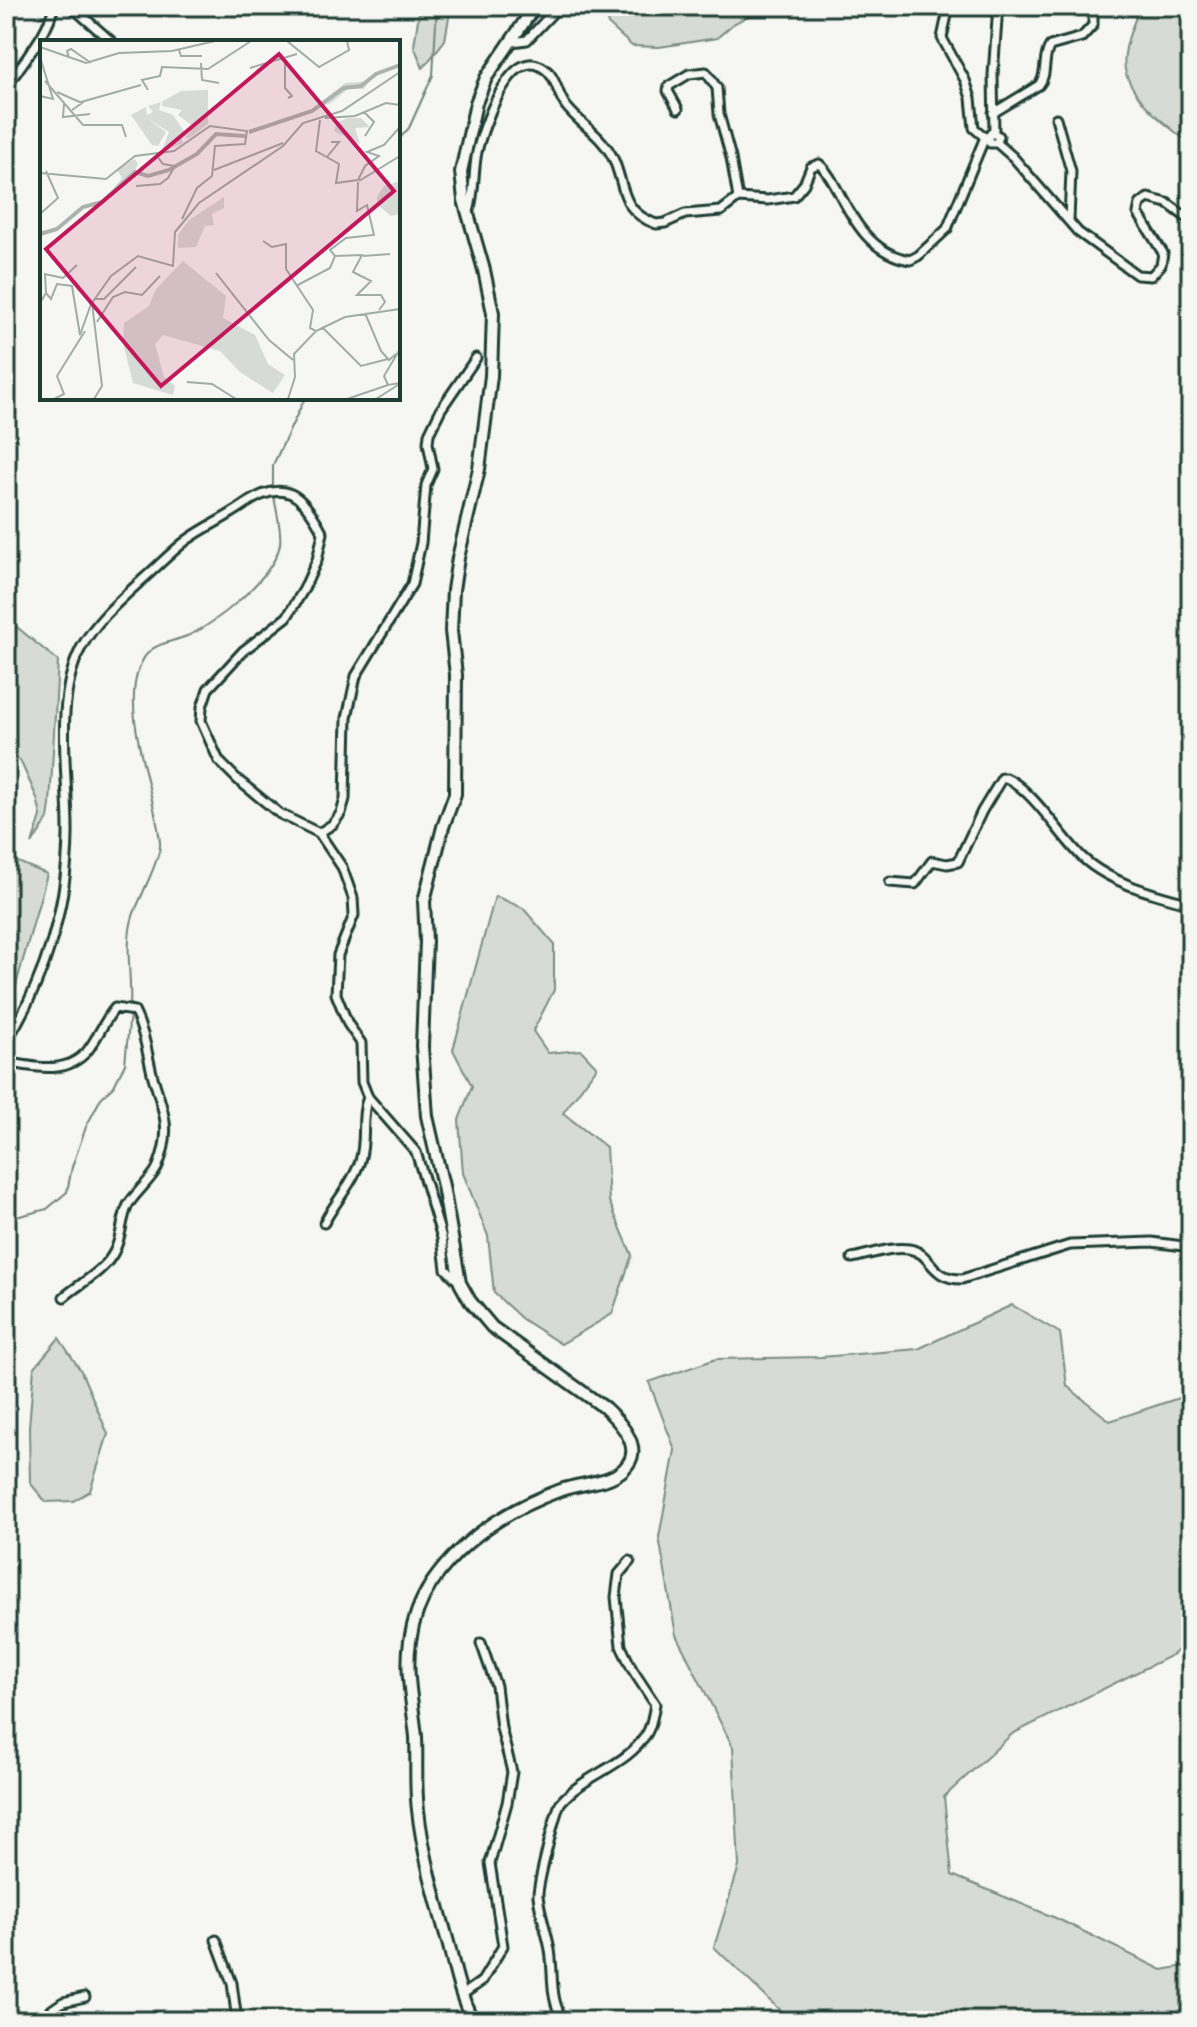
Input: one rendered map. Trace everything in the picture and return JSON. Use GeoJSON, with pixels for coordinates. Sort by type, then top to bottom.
{"type":"FeatureCollection","features":[{"type":"Feature","properties":{"kind":"main road"},"geometry":{"type":"LineString","coordinates":[[473,2021],[462,1995],[438,1905],[418,1807],[416,1737],[408,1663],[417,1610],[441,1571],[484,1528],[523,1506],[562,1490],[617,1474],[631,1461],[633,1451],[628,1437],[614,1417],[573,1382],[492,1327],[470,1301],[460,1283],[427,1116],[422,1007],[426,941],[424,901],[455,794],[457,717],[451,631],[453,590],[479,469],[491,376],[493,313],[464,200],[461,172],[476,103],[486,78],[535,6]]}},
{"type":"Feature","properties":{"kind":"street"},"geometry":{"type":"LineString","coordinates":[[6,89],[16,71],[32,54],[54,6]]}},
{"type":"Feature","properties":{"kind":"street"},"geometry":{"type":"LineString","coordinates":[[71,6],[110,40]]}},
{"type":"Feature","properties":{"kind":"street"},"geometry":{"type":"LineString","coordinates":[[512,42],[527,40],[559,6]]}},
{"type":"Feature","properties":{"kind":"street"},"geometry":{"type":"LineString","coordinates":[[949,6],[942,32],[944,44],[965,80],[971,98],[973,126],[991,144],[997,143]]}},
{"type":"Feature","properties":{"kind":"street"},"geometry":{"type":"LineString","coordinates":[[997,143],[999,138],[994,133],[993,113],[998,6]]}},
{"type":"Feature","properties":{"kind":"street"},"geometry":{"type":"LineString","coordinates":[[993,113],[1043,81],[1048,49],[1054,44],[1082,37],[1093,25],[1093,12]]}},
{"type":"Feature","properties":{"kind":"street"},"geometry":{"type":"LineString","coordinates":[[468,215],[474,195],[477,152],[488,117],[510,76],[532,64],[547,71],[557,83],[568,109],[605,144],[618,170],[623,195],[650,222],[665,223],[685,214],[721,211],[738,198],[768,200],[794,196],[804,184],[811,167],[819,164],[827,171],[863,234],[881,249],[910,260],[947,229],[986,138],[994,133]]}},
{"type":"Feature","properties":{"kind":"street"},"geometry":{"type":"LineString","coordinates":[[678,109],[668,91],[669,86],[689,74],[706,72],[717,88],[719,114],[735,173],[738,198]]}},
{"type":"Feature","properties":{"kind":"street"},"geometry":{"type":"LineString","coordinates":[[1056,118],[1071,171],[1069,223]]}},
{"type":"Feature","properties":{"kind":"street"},"geometry":{"type":"LineString","coordinates":[[997,143],[1040,185],[1069,223],[1137,275],[1146,278],[1158,270],[1164,260],[1163,253],[1138,213],[1140,204],[1148,198],[1158,199],[1191,221]]}},
{"type":"Feature","properties":{"kind":"street"},"geometry":{"type":"LineString","coordinates":[[319,833],[333,824],[341,813],[345,799],[347,718],[356,676],[412,584],[417,567],[426,485],[433,469],[428,449],[429,434],[441,409],[476,358]]}},
{"type":"Feature","properties":{"kind":"street"},"geometry":{"type":"LineString","coordinates":[[6,1042],[42,969],[64,898],[68,833],[67,702],[81,649],[109,610],[171,553],[262,493],[279,489],[288,493],[313,514],[323,533],[317,560],[287,617],[243,651],[208,689],[201,721],[219,761],[280,814],[319,833],[342,867],[353,898],[354,915],[338,955],[336,994],[348,1024],[361,1043],[362,1082],[368,1097],[416,1152],[442,1238],[446,1269],[460,1283]]}},
{"type":"Feature","properties":{"kind":"street"},"geometry":{"type":"LineString","coordinates":[[890,882],[915,884],[932,861],[947,864],[958,862],[986,802],[1002,778],[1006,778],[1023,790],[1086,860],[1135,886],[1191,904]]}},
{"type":"Feature","properties":{"kind":"street"},"geometry":{"type":"LineString","coordinates":[[6,1062],[39,1068],[66,1067],[87,1051],[115,1008],[134,1011],[166,1118],[166,1140],[157,1170],[141,1185],[127,1208],[114,1253],[103,1268],[64,1297]]}},
{"type":"Feature","properties":{"kind":"street"},"geometry":{"type":"LineString","coordinates":[[324,1223],[359,1164],[366,1135],[364,1106],[368,1097]]}},
{"type":"Feature","properties":{"kind":"street"},"geometry":{"type":"LineString","coordinates":[[852,1258],[896,1248],[910,1249],[945,1278],[962,1279],[1070,1245],[1152,1242],[1191,1247]]}},
{"type":"Feature","properties":{"kind":"street"},"geometry":{"type":"LineString","coordinates":[[564,2021],[554,2004],[550,1949],[537,1891],[543,1877],[555,1813],[562,1802],[580,1785],[637,1746],[648,1731],[655,1704],[621,1646],[616,1597],[619,1574],[630,1561]]}},
{"type":"Feature","properties":{"kind":"street"},"geometry":{"type":"LineString","coordinates":[[462,1995],[482,1981],[503,1946],[490,1863],[507,1803],[512,1772],[501,1728],[496,1686],[481,1643]]}},
{"type":"Feature","properties":{"kind":"street"},"geometry":{"type":"LineString","coordinates":[[216,1940],[232,1983],[237,2021]]}},
{"type":"Feature","properties":{"kind":"street"},"geometry":{"type":"LineString","coordinates":[[52,2021],[50,2011],[54,2007],[85,1997]]}},
{"type":"Feature","properties":{"kind":"shaded area"},"geometry":{"type":"Polygon","coordinates":[[[420,6],[451,6],[445,40],[423,68],[414,46],[420,6]]]}},
{"type":"Feature","properties":{"kind":"shaded area"},"geometry":{"type":"Polygon","coordinates":[[[603,6],[767,6],[733,24],[717,38],[659,47],[632,46],[608,24],[603,6]]]}},
{"type":"Feature","properties":{"kind":"shaded area"},"geometry":{"type":"Polygon","coordinates":[[[1141,6],[1191,6],[1191,144],[1145,104],[1126,74],[1126,49],[1141,6]]]}},
{"type":"Feature","properties":{"kind":"shaded area"},"geometry":{"type":"Polygon","coordinates":[[[6,618],[58,661],[50,805],[48,819],[32,844],[41,816],[37,798],[20,760],[6,752],[6,618]]]}},
{"type":"Feature","properties":{"kind":"shaded area"},"geometry":{"type":"Polygon","coordinates":[[[6,857],[47,874],[6,1021],[6,857]]]}},
{"type":"Feature","properties":{"kind":"shaded area"},"geometry":{"type":"Polygon","coordinates":[[[495,896],[523,908],[554,944],[554,990],[533,1031],[548,1053],[581,1050],[597,1067],[563,1113],[606,1147],[609,1201],[632,1255],[612,1314],[561,1344],[522,1319],[494,1293],[488,1236],[463,1173],[459,1120],[472,1086],[453,1050],[495,896]]]}},
{"type":"Feature","properties":{"kind":"shaded area"},"geometry":{"type":"Polygon","coordinates":[[[1012,1305],[1060,1333],[1067,1386],[1110,1421],[1191,1394],[1191,1639],[1174,1654],[1012,1734],[944,1797],[952,1875],[1058,1919],[1162,1970],[1191,1965],[1191,2021],[791,2021],[714,1947],[739,1866],[733,1747],[676,1635],[659,1537],[675,1450],[649,1382],[716,1359],[821,1357],[918,1349],[1012,1305]]]}},
{"type":"Feature","properties":{"kind":"shaded area"},"geometry":{"type":"Polygon","coordinates":[[[59,1338],[81,1371],[108,1434],[90,1491],[73,1501],[46,1502],[30,1483],[29,1427],[34,1368],[59,1338]]]}},
{"type":"Feature","properties":{"kind":"waterway"},"geometry":{"type":"LineString","coordinates":[[400,138],[409,128],[433,75],[437,6]]}},
{"type":"Feature","properties":{"kind":"waterway"},"geometry":{"type":"LineString","coordinates":[[273,489],[273,465],[304,400]]}},
{"type":"Feature","properties":{"kind":"waterway"},"geometry":{"type":"LineString","coordinates":[[130,1007],[130,927],[160,849],[136,730],[135,687],[139,668],[147,653],[153,649],[187,636],[213,621],[242,598],[267,570],[280,544],[274,496]]}},
{"type":"Feature","properties":{"kind":"waterway"},"geometry":{"type":"LineString","coordinates":[[6,1223],[16,1217],[47,1209],[67,1192],[86,1127],[101,1098],[114,1086],[125,1064],[130,1013]]}}]}
